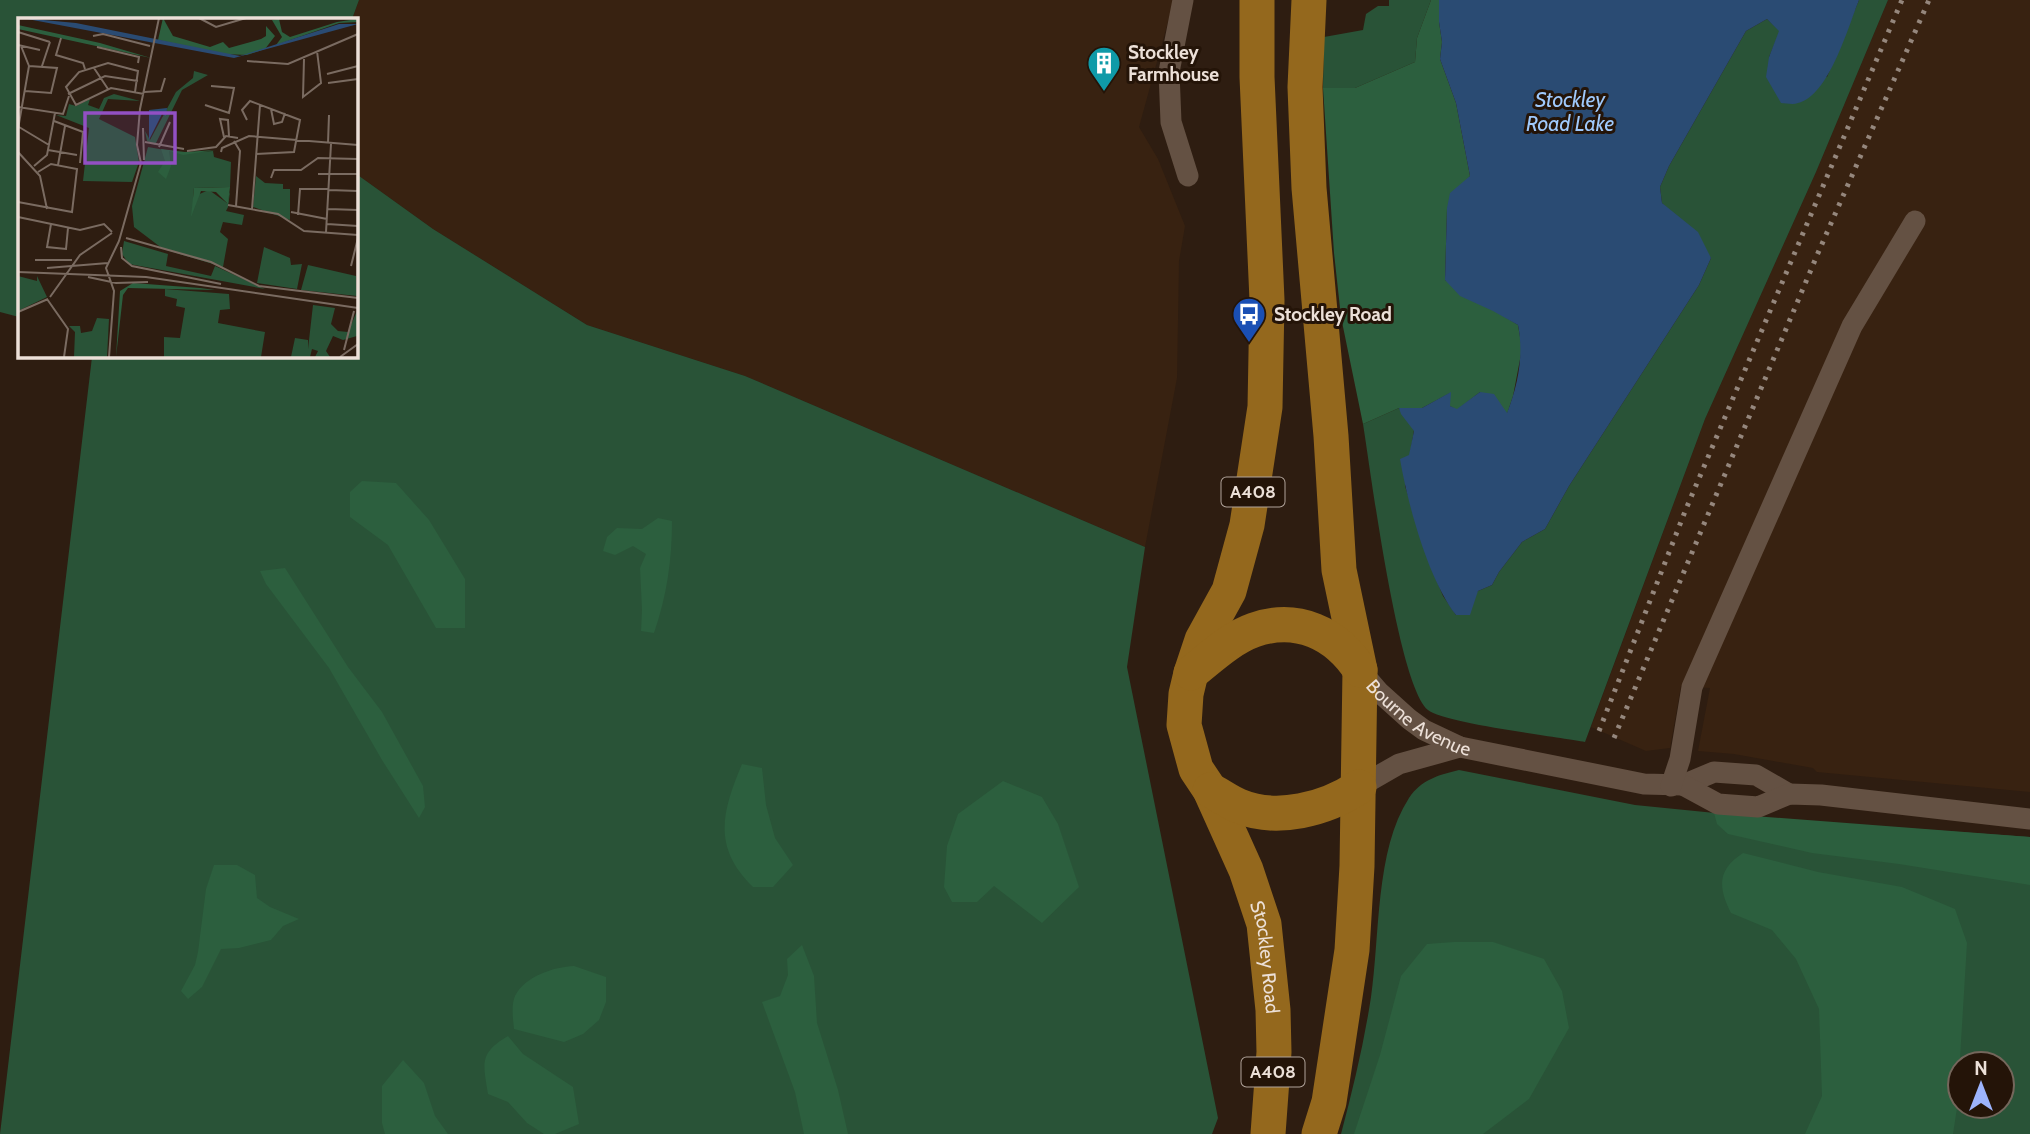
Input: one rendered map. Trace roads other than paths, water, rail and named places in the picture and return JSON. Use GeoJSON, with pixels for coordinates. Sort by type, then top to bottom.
{"type":"FeatureCollection","features":[{"type":"Feature","properties":{"kind":"main road","name":"Stockley Road"},"geometry":{"type":"LineString","coordinates":[[1257,0],[1257,77],[1267,300],[1265,407],[1251,504],[1229,591],[1202,640],[1186,694],[1184,724],[1196,769],[1210,790],[1246,870],[1264,924],[1273,1010],[1274,1052],[1268,1134]]}},
{"type":"Feature","properties":{"kind":"main road","name":"A408"},"geometry":{"type":"LineString","coordinates":[[1309,0],[1305,87],[1309,188],[1331,436],[1339,570],[1360,670],[1359,787],[1352,950],[1329,1102],[1319,1134]]}},
{"type":"Feature","properties":{"kind":"main road"},"geometry":{"type":"LineString","coordinates":[[1191,673],[1252,631],[1280,624],[1308,626],[1323,634],[1350,654],[1360,670]]}},
{"type":"Feature","properties":{"kind":"main road"},"geometry":{"type":"LineString","coordinates":[[1210,790],[1240,807],[1275,812],[1305,810],[1346,796],[1359,787]]}},
{"type":"Feature","properties":{"kind":"street"},"geometry":{"type":"LineString","coordinates":[[1183,0],[1169,72],[1171,122],[1188,176]]}},
{"type":"Feature","properties":{"kind":"street"},"geometry":{"type":"LineString","coordinates":[[1677,786],[1692,687],[1852,326],[1915,221]]}},
{"type":"Feature","properties":{"kind":"street","name":"Bourne Avenue"},"geometry":{"type":"LineString","coordinates":[[1360,670],[1379,692],[1409,719],[1424,730],[1460,747]]}},
{"type":"Feature","properties":{"kind":"street"},"geometry":{"type":"LineString","coordinates":[[1460,747],[1644,784],[1677,786],[1718,804],[1758,807],[1789,794],[1821,795],[2030,819]]}},
{"type":"Feature","properties":{"kind":"street","name":"Bourne Avenue"},"geometry":{"type":"LineString","coordinates":[[1359,787],[1399,764],[1460,747]]}},
{"type":"Feature","properties":{"kind":"street"},"geometry":{"type":"LineString","coordinates":[[1677,786],[1714,772],[1725,772],[1756,775],[1789,794]]}},
{"type":"Feature","properties":{"kind":"water","name":"Stockley Road Lake"},"geometry":{"type":"Polygon","coordinates":[[[1439,0],[1859,0],[1828,74],[1809,98],[1796,104],[1781,103],[1766,77],[1769,57],[1779,31],[1767,19],[1746,31],[1669,166],[1660,187],[1662,203],[1698,232],[1711,258],[1699,285],[1569,486],[1545,529],[1522,542],[1492,585],[1478,591],[1470,615],[1456,615],[1437,582],[1420,541],[1400,459],[1409,455],[1414,431],[1399,408],[1422,408],[1451,392],[1450,406],[1457,409],[1480,392],[1494,394],[1507,413],[1517,381],[1520,347],[1518,325],[1460,296],[1445,280],[1447,208],[1450,193],[1470,176],[1456,103],[1440,59],[1442,42],[1439,0]]]}},
{"type":"Feature","properties":{"kind":"railway"},"geometry":{"type":"LineString","coordinates":[[1599,731],[1686,509],[1902,0]]}},
{"type":"Feature","properties":{"kind":"railway"},"geometry":{"type":"LineString","coordinates":[[1614,738],[1818,253],[1929,0]]}},
{"type":"Feature","properties":{"kind":"place","name":"Stockley Farmhouse"},"geometry":{"type":"Point","coordinates":[1104,93]}},
{"type":"Feature","properties":{"kind":"place","name":"Stockley Road"},"geometry":{"type":"Point","coordinates":[1249,344]}}]}
